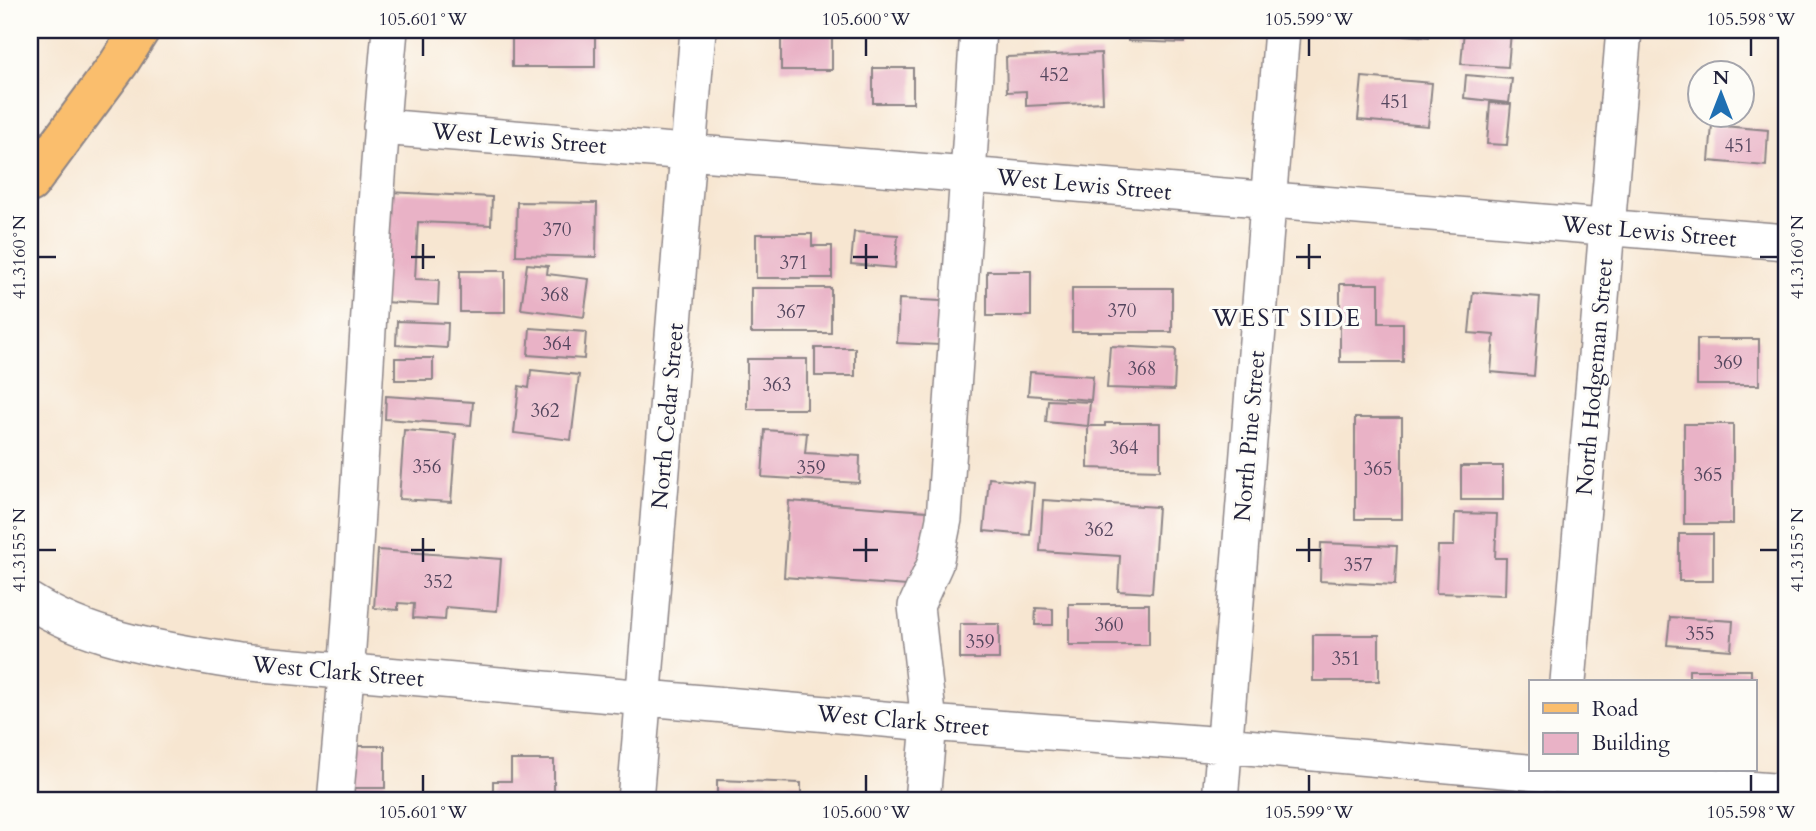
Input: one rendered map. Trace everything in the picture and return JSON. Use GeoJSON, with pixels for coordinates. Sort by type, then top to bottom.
{"type":"FeatureCollection","features":[{"type":"Feature","properties":{"kind":"main road"},"geometry":{"type":"LineString","coordinates":[[30,183],[141,30]]}},
{"type":"Feature","properties":{"kind":"street"},"geometry":{"type":"LineString","coordinates":[[335,801],[348,671],[381,127],[390,30]]}},
{"type":"Feature","properties":{"kind":"street","name":"North Cedar Street"},"geometry":{"type":"LineString","coordinates":[[635,801],[698,30]]}},
{"type":"Feature","properties":{"kind":"street"},"geometry":{"type":"LineString","coordinates":[[922,801],[929,723],[916,606],[935,564],[944,519],[978,30]]}},
{"type":"Feature","properties":{"kind":"street","name":"North Pine Street"},"geometry":{"type":"LineString","coordinates":[[1220,801],[1282,30]]}},
{"type":"Feature","properties":{"kind":"street","name":"North Hodgeman Street"},"geometry":{"type":"LineString","coordinates":[[1568,680],[1624,30]]}},
{"type":"Feature","properties":{"kind":"street","name":"West Lewis Street"},"geometry":{"type":"LineString","coordinates":[[381,127],[1786,242]]}},
{"type":"Feature","properties":{"kind":"street","name":"West Clark Street"},"geometry":{"type":"LineString","coordinates":[[30,601],[44,611],[90,630],[138,645],[239,662],[929,723],[1224,745],[1559,782],[1786,792]]}},
{"type":"Feature","properties":{"kind":"building"},"geometry":{"type":"Polygon","coordinates":[[[512,30],[595,30],[595,67],[512,67],[512,30]]]}},
{"type":"Feature","properties":{"kind":"building"},"geometry":{"type":"Polygon","coordinates":[[[781,30],[832,30],[832,70],[781,70],[781,30]]]}},
{"type":"Feature","properties":{"kind":"building"},"geometry":{"type":"Polygon","coordinates":[[[1128,30],[1184,30],[1184,43],[1128,41],[1128,30]]]}},
{"type":"Feature","properties":{"kind":"building"},"geometry":{"type":"Polygon","coordinates":[[[1381,30],[1430,30],[1429,37],[1381,33],[1381,30]]]}},
{"type":"Feature","properties":{"kind":"building"},"geometry":{"type":"Polygon","coordinates":[[[1464,30],[1511,32],[1508,67],[1461,64],[1464,30]]]}},
{"type":"Feature","properties":{"kind":"building"},"geometry":{"type":"Polygon","coordinates":[[[1101,53],[1103,102],[1026,106],[1026,91],[1007,92],[1006,57],[1101,53]]]}},
{"type":"Feature","properties":{"kind":"building"},"geometry":{"type":"Polygon","coordinates":[[[873,68],[913,68],[913,103],[873,103],[873,68]]]}},
{"type":"Feature","properties":{"kind":"building"},"geometry":{"type":"Polygon","coordinates":[[[1466,75],[1512,79],[1509,103],[1464,98],[1466,75]]]}},
{"type":"Feature","properties":{"kind":"building"},"geometry":{"type":"Polygon","coordinates":[[[1362,77],[1432,83],[1428,126],[1358,120],[1362,77]]]}},
{"type":"Feature","properties":{"kind":"building"},"geometry":{"type":"Polygon","coordinates":[[[1490,103],[1511,104],[1507,145],[1487,144],[1490,103]]]}},
{"type":"Feature","properties":{"kind":"building"},"geometry":{"type":"Polygon","coordinates":[[[1712,130],[1768,130],[1766,166],[1709,161],[1712,130]]]}},
{"type":"Feature","properties":{"kind":"building"},"geometry":{"type":"Polygon","coordinates":[[[388,192],[492,197],[491,225],[418,222],[415,279],[439,280],[438,305],[383,302],[388,192]]]}},
{"type":"Feature","properties":{"kind":"building"},"geometry":{"type":"Polygon","coordinates":[[[517,202],[597,203],[596,257],[516,255],[517,202]]]}},
{"type":"Feature","properties":{"kind":"building"},"geometry":{"type":"Polygon","coordinates":[[[854,232],[898,235],[895,268],[851,264],[854,232]]]}},
{"type":"Feature","properties":{"kind":"building"},"geometry":{"type":"Polygon","coordinates":[[[756,234],[812,234],[812,246],[832,246],[832,278],[756,278],[756,234]]]}},
{"type":"Feature","properties":{"kind":"building"},"geometry":{"type":"Polygon","coordinates":[[[527,264],[548,266],[547,274],[589,279],[584,317],[521,309],[527,264]]]}},
{"type":"Feature","properties":{"kind":"building"},"geometry":{"type":"Polygon","coordinates":[[[460,271],[505,271],[505,312],[460,312],[460,271]]]}},
{"type":"Feature","properties":{"kind":"building"},"geometry":{"type":"Polygon","coordinates":[[[987,271],[1031,271],[1031,316],[987,316],[987,271]]]}},
{"type":"Feature","properties":{"kind":"building"},"geometry":{"type":"Polygon","coordinates":[[[1340,284],[1379,284],[1379,323],[1403,323],[1403,362],[1340,362],[1340,284]]]}},
{"type":"Feature","properties":{"kind":"building"},"geometry":{"type":"Polygon","coordinates":[[[751,288],[831,288],[831,333],[751,333],[751,288]]]}},
{"type":"Feature","properties":{"kind":"building"},"geometry":{"type":"Polygon","coordinates":[[[1072,288],[1172,288],[1172,332],[1072,332],[1072,288]]]}},
{"type":"Feature","properties":{"kind":"building"},"geometry":{"type":"Polygon","coordinates":[[[1473,292],[1540,297],[1534,376],[1491,372],[1494,335],[1469,333],[1473,292]]]}},
{"type":"Feature","properties":{"kind":"building"},"geometry":{"type":"Polygon","coordinates":[[[899,299],[942,301],[940,345],[897,343],[899,299]]]}},
{"type":"Feature","properties":{"kind":"building"},"geometry":{"type":"Polygon","coordinates":[[[397,321],[448,323],[447,348],[396,345],[397,321]]]}},
{"type":"Feature","properties":{"kind":"building"},"geometry":{"type":"Polygon","coordinates":[[[530,328],[586,332],[584,359],[528,355],[530,328]]]}},
{"type":"Feature","properties":{"kind":"building"},"geometry":{"type":"Polygon","coordinates":[[[1697,339],[1759,339],[1759,385],[1697,385],[1697,339]]]}},
{"type":"Feature","properties":{"kind":"building"},"geometry":{"type":"Polygon","coordinates":[[[1110,346],[1176,349],[1174,390],[1107,388],[1110,346]]]}},
{"type":"Feature","properties":{"kind":"building"},"geometry":{"type":"Polygon","coordinates":[[[815,348],[855,348],[855,376],[815,376],[815,348]]]}},
{"type":"Feature","properties":{"kind":"building"},"geometry":{"type":"Polygon","coordinates":[[[395,358],[433,358],[433,380],[395,380],[395,358]]]}},
{"type":"Feature","properties":{"kind":"building"},"geometry":{"type":"Polygon","coordinates":[[[747,359],[807,359],[807,409],[747,409],[747,359]]]}},
{"type":"Feature","properties":{"kind":"building"},"geometry":{"type":"Polygon","coordinates":[[[531,370],[579,375],[571,440],[514,433],[519,386],[529,388],[531,370]]]}},
{"type":"Feature","properties":{"kind":"building"},"geometry":{"type":"Polygon","coordinates":[[[1030,372],[1093,376],[1091,400],[1028,395],[1030,372]]]}},
{"type":"Feature","properties":{"kind":"building"},"geometry":{"type":"Polygon","coordinates":[[[386,396],[473,402],[471,425],[385,419],[386,396]]]}},
{"type":"Feature","properties":{"kind":"building"},"geometry":{"type":"Polygon","coordinates":[[[1048,400],[1090,402],[1088,426],[1046,422],[1048,400]]]}},
{"type":"Feature","properties":{"kind":"building"},"geometry":{"type":"Polygon","coordinates":[[[1355,418],[1402,418],[1402,519],[1355,519],[1355,418]]]}},
{"type":"Feature","properties":{"kind":"building"},"geometry":{"type":"Polygon","coordinates":[[[1105,423],[1160,423],[1160,470],[1088,468],[1088,426],[1105,426],[1105,423]]]}},
{"type":"Feature","properties":{"kind":"building"},"geometry":{"type":"Polygon","coordinates":[[[1684,424],[1733,424],[1733,524],[1684,524],[1684,424]]]}},
{"type":"Feature","properties":{"kind":"building"},"geometry":{"type":"Polygon","coordinates":[[[404,430],[456,434],[451,502],[399,499],[404,430]]]}},
{"type":"Feature","properties":{"kind":"building"},"geometry":{"type":"Polygon","coordinates":[[[765,430],[807,433],[805,453],[860,456],[859,483],[762,477],[765,430]]]}},
{"type":"Feature","properties":{"kind":"building"},"geometry":{"type":"Polygon","coordinates":[[[1461,466],[1503,466],[1503,500],[1461,500],[1461,466]]]}},
{"type":"Feature","properties":{"kind":"building"},"geometry":{"type":"Polygon","coordinates":[[[989,478],[1034,483],[1030,535],[984,531],[989,478]]]}},
{"type":"Feature","properties":{"kind":"building"},"geometry":{"type":"Polygon","coordinates":[[[1043,500],[1158,507],[1152,593],[1118,591],[1120,556],[1040,551],[1043,500]]]}},
{"type":"Feature","properties":{"kind":"building"},"geometry":{"type":"Polygon","coordinates":[[[789,501],[927,511],[921,587],[784,577],[789,501]]]}},
{"type":"Feature","properties":{"kind":"building"},"geometry":{"type":"Polygon","coordinates":[[[1455,513],[1497,514],[1495,558],[1506,558],[1505,595],[1436,593],[1438,546],[1454,546],[1455,513]]]}},
{"type":"Feature","properties":{"kind":"building"},"geometry":{"type":"Polygon","coordinates":[[[1679,534],[1713,534],[1713,581],[1679,581],[1679,534]]]}},
{"type":"Feature","properties":{"kind":"building"},"geometry":{"type":"Polygon","coordinates":[[[1321,543],[1397,546],[1395,585],[1320,581],[1321,543]]]}},
{"type":"Feature","properties":{"kind":"building"},"geometry":{"type":"Polygon","coordinates":[[[378,550],[501,559],[497,611],[446,607],[445,620],[413,618],[414,604],[398,603],[398,610],[374,608],[378,550]]]}},
{"type":"Feature","properties":{"kind":"building"},"geometry":{"type":"Polygon","coordinates":[[[1069,604],[1149,604],[1149,645],[1069,645],[1069,604]]]}},
{"type":"Feature","properties":{"kind":"building"},"geometry":{"type":"Polygon","coordinates":[[[1036,608],[1053,609],[1053,625],[1035,625],[1036,608]]]}},
{"type":"Feature","properties":{"kind":"building"},"geometry":{"type":"Polygon","coordinates":[[[1670,617],[1733,621],[1731,650],[1667,645],[1670,617]]]}},
{"type":"Feature","properties":{"kind":"building"},"geometry":{"type":"Polygon","coordinates":[[[960,624],[999,624],[999,659],[960,659],[960,624]]]}},
{"type":"Feature","properties":{"kind":"building"},"geometry":{"type":"Polygon","coordinates":[[[1313,635],[1379,635],[1379,681],[1313,681],[1313,635]]]}},
{"type":"Feature","properties":{"kind":"building"},"geometry":{"type":"Polygon","coordinates":[[[1689,670],[1751,670],[1751,680],[1689,680],[1689,670]]]}},
{"type":"Feature","properties":{"kind":"building"},"geometry":{"type":"Polygon","coordinates":[[[354,746],[385,746],[385,788],[354,788],[354,746]]]}},
{"type":"Feature","properties":{"kind":"building"},"geometry":{"type":"Polygon","coordinates":[[[511,760],[554,760],[554,801],[493,801],[493,781],[511,781],[511,760]]]}},
{"type":"Feature","properties":{"kind":"building"},"geometry":{"type":"Polygon","coordinates":[[[717,780],[801,783],[801,801],[717,801],[717,780]]]}},
{"type":"Feature","properties":{"kind":"district","name":"WEST SIDE"},"geometry":{"type":"Point","coordinates":[1287,318]}}]}
